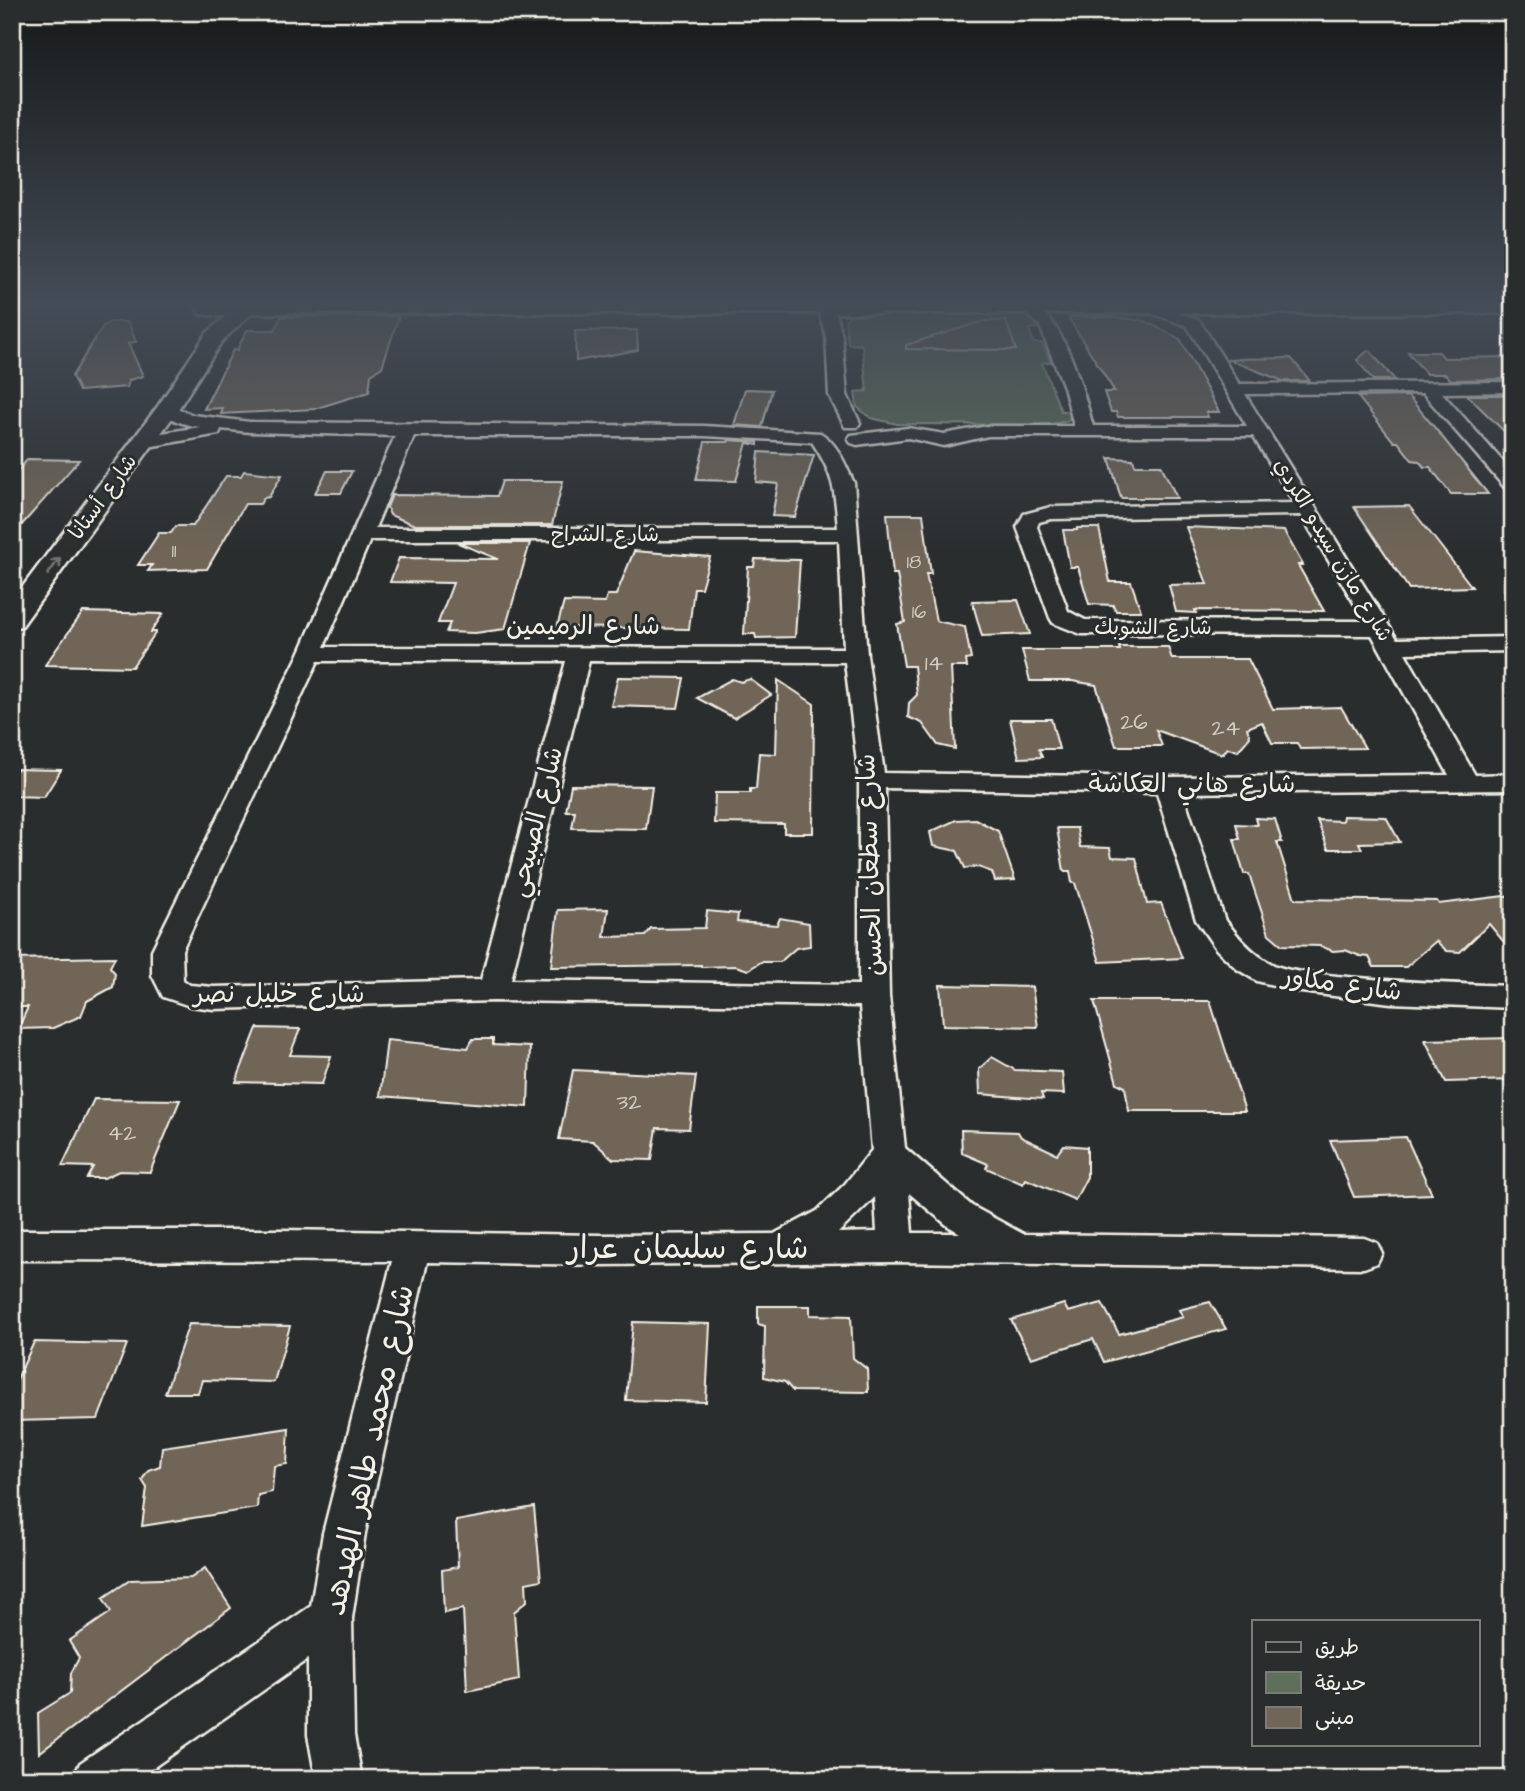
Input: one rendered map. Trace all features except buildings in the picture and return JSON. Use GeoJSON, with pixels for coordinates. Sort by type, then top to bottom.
{"type":"FeatureCollection","features":[{"type":"Feature","properties":{"kind":"street","name":"شارع أستانا"},"geometry":{"type":"LineString","coordinates":[[21,570],[159,387]]}},
{"type":"Feature","properties":{"kind":"street","name":"شارع أستانا"},"geometry":{"type":"LineString","coordinates":[[12,620],[182,387]]}},
{"type":"Feature","properties":{"kind":"street"},"geometry":{"type":"LineString","coordinates":[[837,387],[838,395],[854,432]]}},
{"type":"Feature","properties":{"kind":"street"},"geometry":{"type":"LineString","coordinates":[[1073,387],[1084,431]]}},
{"type":"Feature","properties":{"kind":"street"},"geometry":{"type":"LineString","coordinates":[[1236,389],[1513,387]]}},
{"type":"Feature","properties":{"kind":"street"},"geometry":{"type":"LineString","coordinates":[[1428,388],[1513,485]]}},
{"type":"Feature","properties":{"kind":"street","name":"شارع مازن سيدو الكردي"},"geometry":{"type":"LineString","coordinates":[[1236,389],[1386,637],[1466,782]]}},
{"type":"Feature","properties":{"kind":"street"},"geometry":{"type":"LineString","coordinates":[[819,430],[838,395]]}},
{"type":"Feature","properties":{"kind":"street"},"geometry":{"type":"LineString","coordinates":[[167,409],[189,419],[250,426],[746,433],[819,430],[835,443],[854,432],[908,433],[944,440],[988,431],[1261,431]]}},
{"type":"Feature","properties":{"kind":"street"},"geometry":{"type":"LineString","coordinates":[[143,442],[250,426]]}},
{"type":"Feature","properties":{"kind":"street","name":"شارع خليل نصر"},"geometry":{"type":"LineString","coordinates":[[407,430],[310,654],[167,950],[167,977],[172,990],[185,997],[214,998],[493,990],[874,996]]}},
{"type":"Feature","properties":{"kind":"street","name":"شارع سطعان الحسن"},"geometry":{"type":"LineString","coordinates":[[819,430],[844,482]]}},
{"type":"Feature","properties":{"kind":"street","name":"شارع سطعان الحسن"},"geometry":{"type":"LineString","coordinates":[[854,432],[844,482],[856,654],[872,780],[874,996],[890,1153],[895,1247]]}},
{"type":"Feature","properties":{"kind":"street","name":"شارع الشوبك"},"geometry":{"type":"LineString","coordinates":[[1307,509],[1051,513],[1031,518],[1027,527],[1057,611],[1061,618],[1081,627],[1386,637]]}},
{"type":"Feature","properties":{"kind":"street","name":"شارع الشراح"},"geometry":{"type":"LineString","coordinates":[[361,534],[849,534]]}},
{"type":"Feature","properties":{"kind":"street"},"geometry":{"type":"LineString","coordinates":[[1386,637],[1513,644]]}},
{"type":"Feature","properties":{"kind":"street","name":"شارع الرميمين"},"geometry":{"type":"LineString","coordinates":[[310,654],[856,654]]}},
{"type":"Feature","properties":{"kind":"street","name":"شارع الصبيحي"},"geometry":{"type":"LineString","coordinates":[[493,990],[579,654]]}},
{"type":"Feature","properties":{"kind":"street","name":"شارع هاني العكاشة"},"geometry":{"type":"LineString","coordinates":[[872,780],[1168,785],[1513,782]]}},
{"type":"Feature","properties":{"kind":"street","name":"شارع مكاور"},"geometry":{"type":"LineString","coordinates":[[1168,785],[1210,920],[1226,942],[1247,962],[1267,974],[1301,982],[1391,992],[1513,997]]}},
{"type":"Feature","properties":{"kind":"street"},"geometry":{"type":"LineString","coordinates":[[779,1248],[829,1221],[857,1194],[890,1153],[960,1216],[1017,1248]]}},
{"type":"Feature","properties":{"kind":"street","name":"شارع سليمان عرار"},"geometry":{"type":"LineString","coordinates":[[12,1245],[600,1250],[895,1247],[1364,1253]]}},
{"type":"Feature","properties":{"kind":"street","name":"شارع محمد طاهر الهدهد"},"geometry":{"type":"LineString","coordinates":[[339,1779],[331,1735],[330,1618],[344,1533],[413,1247]]}},
{"type":"Feature","properties":{"kind":"street"},"geometry":{"type":"LineString","coordinates":[[96,1779],[330,1618]]}},
{"type":"Feature","properties":{"kind":"green space"},"geometry":{"type":"Polygon","coordinates":[[[867,387],[1051,387],[1061,411],[1073,411],[1068,421],[1046,425],[897,424],[871,418],[857,407],[855,392],[867,391],[867,387]]]}}]}
